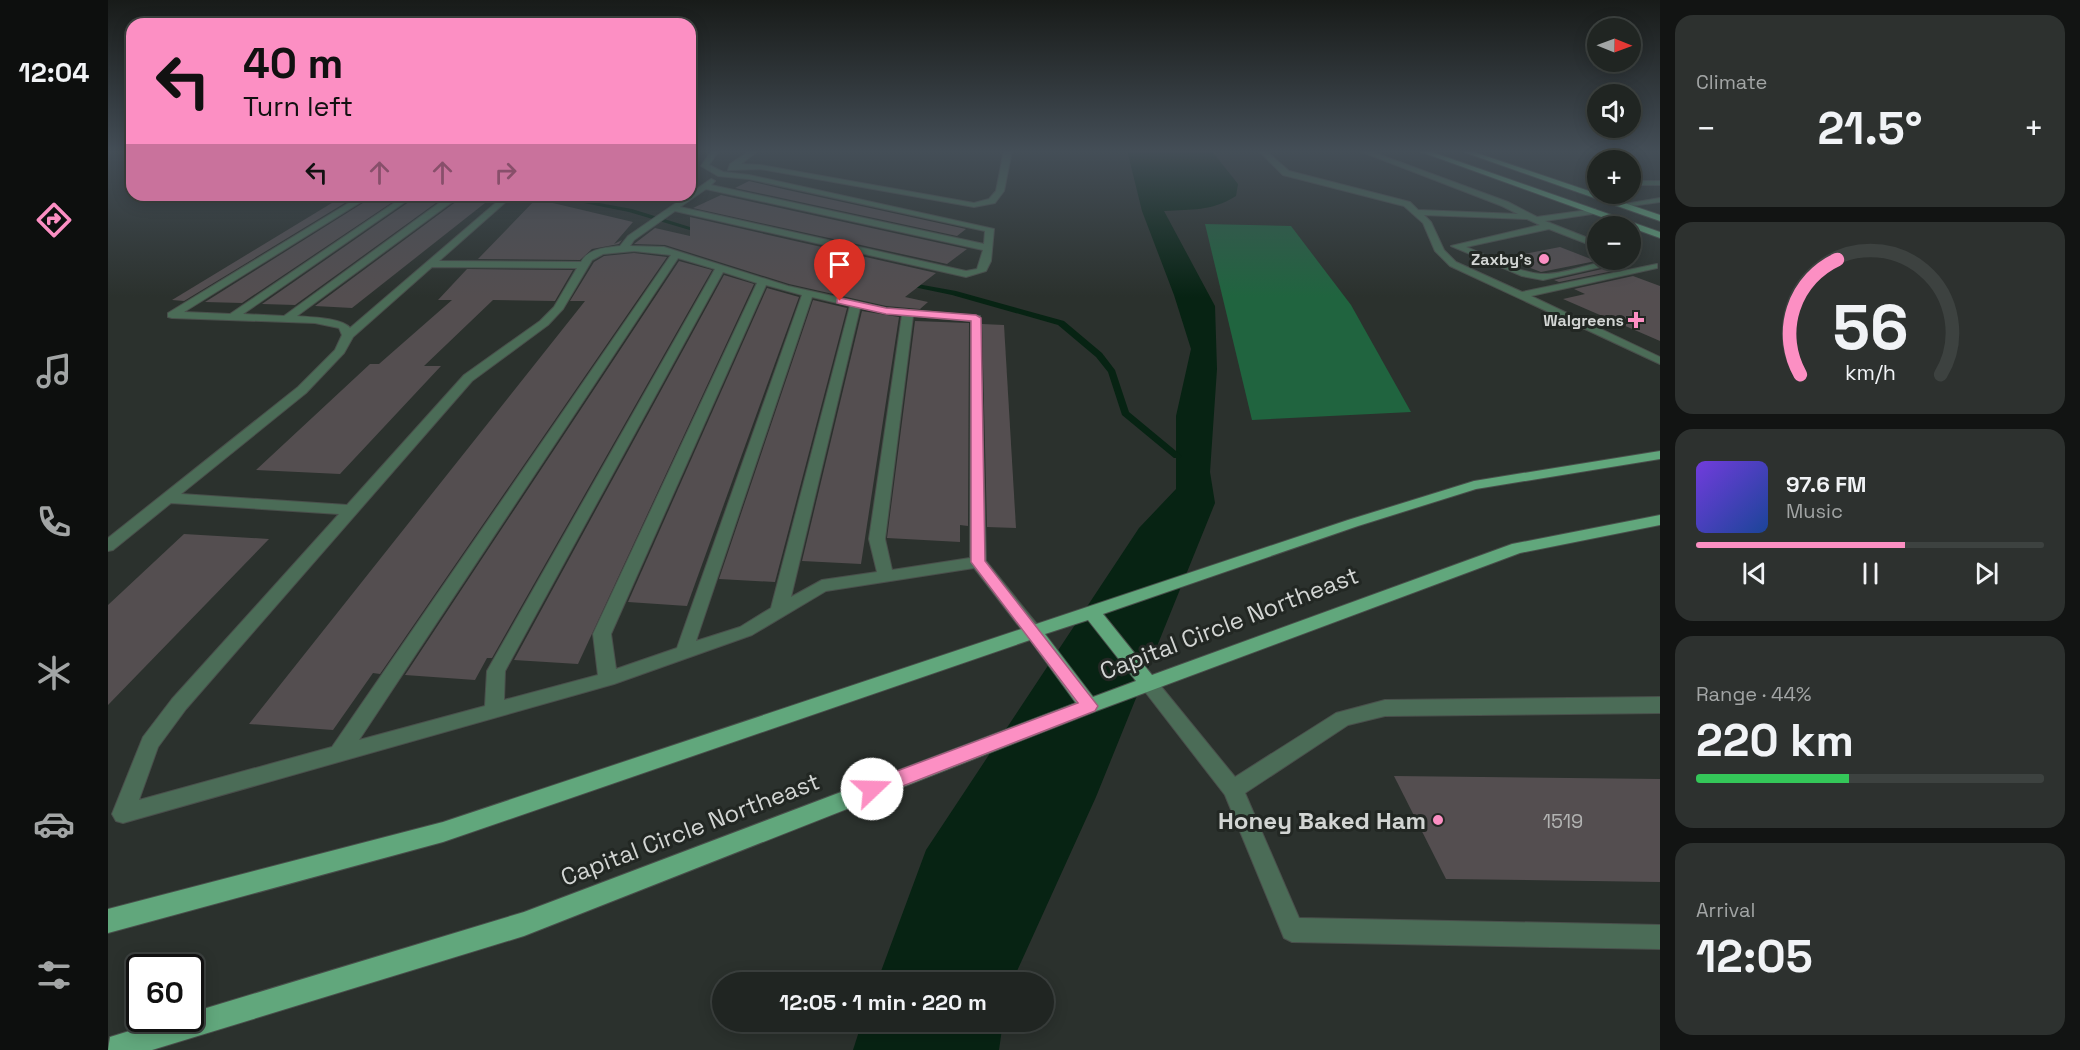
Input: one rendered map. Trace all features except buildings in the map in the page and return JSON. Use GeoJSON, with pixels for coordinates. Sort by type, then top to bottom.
{"type":"FeatureCollection","features":[{"type":"Feature","properties":{"kind":"main road"},"geometry":{"type":"LineString","coordinates":[[1558,199],[1660,235]]}},
{"type":"Feature","properties":{"kind":"main road"},"geometry":{"type":"LineString","coordinates":[[1605,199],[1660,218]]}},
{"type":"Feature","properties":{"kind":"main road"},"geometry":{"type":"LineString","coordinates":[[1592,211],[1623,205]]}},
{"type":"Feature","properties":{"kind":"main road"},"geometry":{"type":"LineString","coordinates":[[108,921],[443,832],[1353,523],[1474,485],[1576,466],[1660,455]]}},
{"type":"Feature","properties":{"kind":"main road","name":"Capital Circle Northeast"},"geometry":{"type":"LineString","coordinates":[[110,1050],[524,924],[1089,706],[1516,548],[1660,520]]}},
{"type":"Feature","properties":{"kind":"main road"},"geometry":{"type":"LineString","coordinates":[[1092,613],[1149,684]]}},
{"type":"Feature","properties":{"kind":"main road"},"geometry":{"type":"LineString","coordinates":[[1034,633],[1089,706]]}},
{"type":"Feature","properties":{"kind":"lane"},"geometry":{"type":"LineString","coordinates":[[764,199],[988,248]]}},
{"type":"Feature","properties":{"kind":"lane"},"geometry":{"type":"LineString","coordinates":[[669,211],[966,274],[981,271],[988,248],[990,229],[851,199]]}},
{"type":"Feature","properties":{"kind":"lane"},"geometry":{"type":"LineString","coordinates":[[941,199],[974,205],[994,199]]}},
{"type":"Feature","properties":{"kind":"lane"},"geometry":{"type":"LineString","coordinates":[[1387,199],[1407,204],[1416,212],[1434,231],[1440,250],[1453,264],[1660,361]]}},
{"type":"Feature","properties":{"kind":"lane"},"geometry":{"type":"LineString","coordinates":[[1492,199],[1532,219],[1587,241]]}},
{"type":"Feature","properties":{"kind":"lane"},"geometry":{"type":"LineString","coordinates":[[1623,205],[1660,200]]}},
{"type":"Feature","properties":{"kind":"lane"},"geometry":{"type":"LineString","coordinates":[[348,335],[343,326],[331,323],[172,315],[358,201]]}},
{"type":"Feature","properties":{"kind":"lane"},"geometry":{"type":"LineString","coordinates":[[232,317],[402,201]]}},
{"type":"Feature","properties":{"kind":"lane"},"geometry":{"type":"LineString","coordinates":[[286,319],[447,201]]}},
{"type":"Feature","properties":{"kind":"lane"},"geometry":{"type":"LineString","coordinates":[[108,546],[302,390],[340,351],[348,335],[503,201]]}},
{"type":"Feature","properties":{"kind":"lane"},"geometry":{"type":"LineString","coordinates":[[624,248],[631,238],[683,201]]}},
{"type":"Feature","properties":{"kind":"lane"},"geometry":{"type":"LineString","coordinates":[[1416,212],[1532,219],[1592,211]]}},
{"type":"Feature","properties":{"kind":"lane"},"geometry":{"type":"LineString","coordinates":[[1440,250],[1550,226]]}},
{"type":"Feature","properties":{"kind":"lane"},"geometry":{"type":"LineString","coordinates":[[1458,246],[1525,274],[1543,277],[1587,267]]}},
{"type":"Feature","properties":{"kind":"lane"},"geometry":{"type":"LineString","coordinates":[[978,562],[822,586],[746,631],[608,679],[123,814],[150,743],[179,704],[468,378],[544,323],[558,309],[588,258],[601,251],[624,248],[676,254],[763,281],[856,304],[908,313],[976,318],[978,562],[1034,633]]}},
{"type":"Feature","properties":{"kind":"lane"},"geometry":{"type":"LineString","coordinates":[[338,755],[676,254]]}},
{"type":"Feature","properties":{"kind":"lane"},"geometry":{"type":"LineString","coordinates":[[1641,262],[1657,268]]}},
{"type":"Feature","properties":{"kind":"lane"},"geometry":{"type":"LineString","coordinates":[[429,264],[584,265]]}},
{"type":"Feature","properties":{"kind":"lane"},"geometry":{"type":"LineString","coordinates":[[494,712],[496,671],[721,267]]}},
{"type":"Feature","properties":{"kind":"lane"},"geometry":{"type":"LineString","coordinates":[[1519,296],[1550,290],[1561,291],[1599,283],[1599,279],[1657,268]]}},
{"type":"Feature","properties":{"kind":"lane"},"geometry":{"type":"LineString","coordinates":[[608,679],[602,634],[763,281]]}},
{"type":"Feature","properties":{"kind":"lane"},"geometry":{"type":"LineString","coordinates":[[684,652],[808,293]]}},
{"type":"Feature","properties":{"kind":"lane"},"geometry":{"type":"LineString","coordinates":[[779,611],[856,304]]}},
{"type":"Feature","properties":{"kind":"lane"},"geometry":{"type":"LineString","coordinates":[[886,576],[877,539],[908,313]]}},
{"type":"Feature","properties":{"kind":"lane"},"geometry":{"type":"LineString","coordinates":[[168,498],[352,510]]}},
{"type":"Feature","properties":{"kind":"lane"},"geometry":{"type":"LineString","coordinates":[[1149,684],[1233,790],[1292,930],[1660,938]]}},
{"type":"Feature","properties":{"kind":"lane"},"geometry":{"type":"LineString","coordinates":[[1233,790],[1343,718],[1385,708],[1660,705]]}},
{"type":"Feature","properties":{"kind":"green space"},"geometry":{"type":"Polygon","coordinates":[[[1205,224],[1291,226],[1351,305],[1411,412],[1252,420],[1205,224]]]}},
{"type":"Feature","properties":{"kind":"shaded area"},"geometry":{"type":"Polygon","coordinates":[[[1139,199],[1231,199],[1201,209],[1164,211],[1215,306],[1217,369],[1210,472],[1215,503],[1096,797],[1017,972],[881,972],[926,850],[1139,528],[1176,489],[1176,416],[1191,349],[1139,199]]]}},
{"type":"Feature","properties":{"kind":"shaded area"},"geometry":{"type":"Polygon","coordinates":[[[859,1032],[1002,1032],[999,1050],[853,1050],[859,1032]]]}},
{"type":"Feature","properties":{"kind":"waterway"},"geometry":{"type":"LineString","coordinates":[[584,201],[630,210],[703,232]]}},
{"type":"Feature","properties":{"kind":"waterway"},"geometry":{"type":"LineString","coordinates":[[906,284],[953,293],[1061,323],[1099,355],[1112,372],[1125,413],[1177,456]]}},
{"type":"Feature","properties":{"kind":"place","name":"Zaxby's"},"geometry":{"type":"Point","coordinates":[1544,259]}},
{"type":"Feature","properties":{"kind":"place","name":"Walgreens"},"geometry":{"type":"Point","coordinates":[1636,320]}},
{"type":"Feature","properties":{"kind":"place","name":"Honey Baked Ham"},"geometry":{"type":"Point","coordinates":[1438,820]}},
{"type":"Feature","properties":{"kind":"route"},"geometry":{"type":"LineString","coordinates":[[840,301],[886,311],[976,318],[978,562],[1089,706],[872,789]]}}]}
